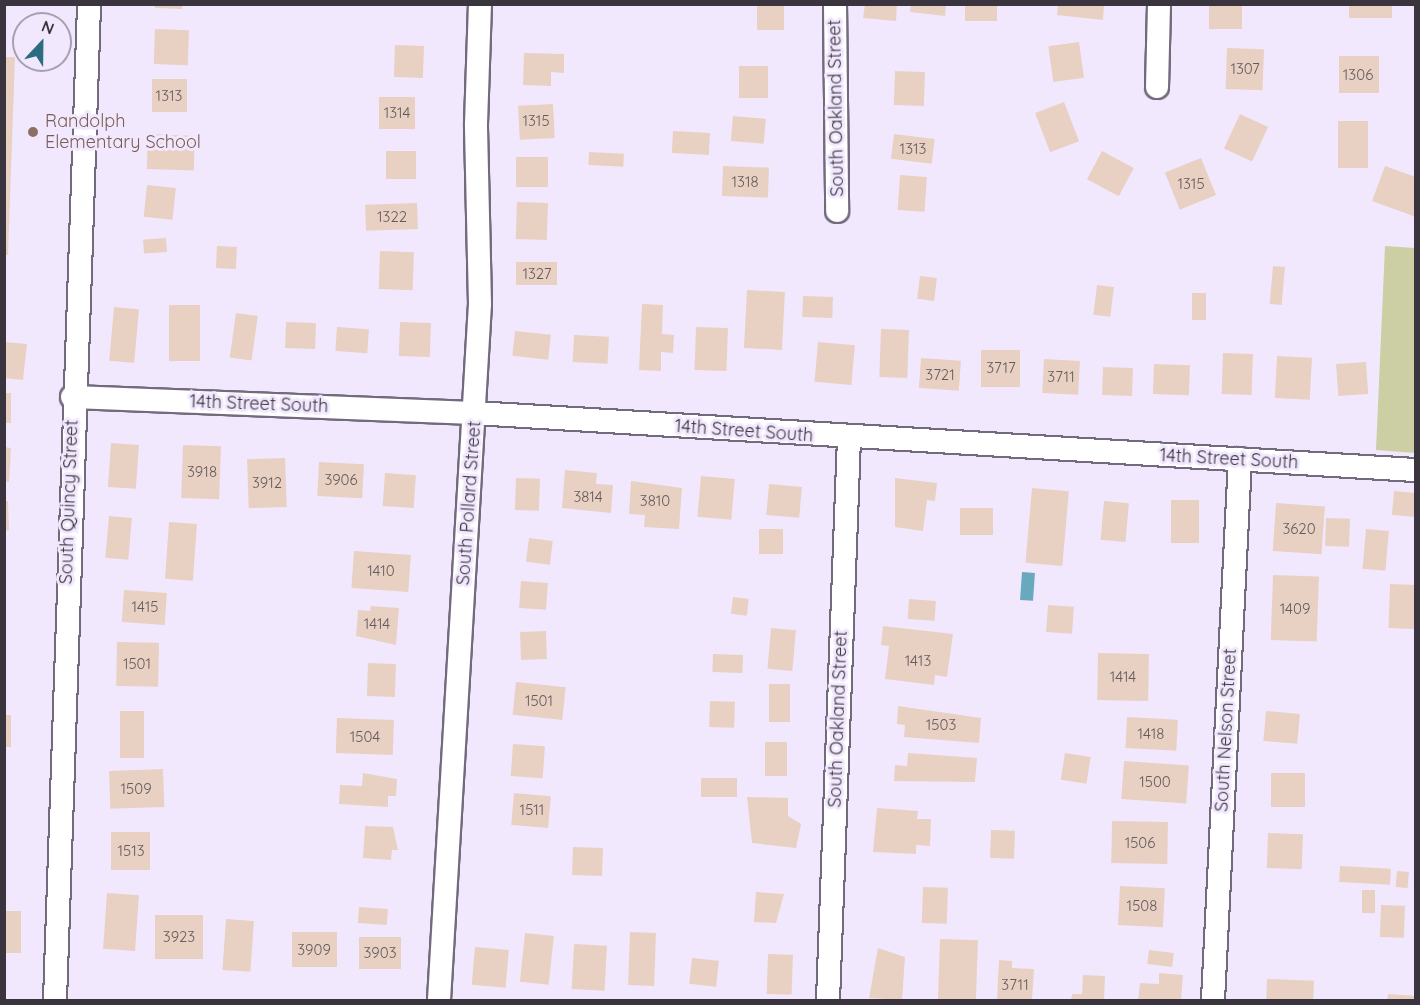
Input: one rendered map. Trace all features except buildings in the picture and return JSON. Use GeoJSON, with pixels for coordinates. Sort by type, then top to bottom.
{"type":"FeatureCollection","features":[{"type":"Feature","properties":{"kind":"street","name":"South Quincy Street"},"geometry":{"type":"LineString","coordinates":[[55,1000],[72,397],[89,4]]}},
{"type":"Feature","properties":{"kind":"street","name":"South Pollard Street"},"geometry":{"type":"LineString","coordinates":[[439,1000],[475,413],[480,4]]}},
{"type":"Feature","properties":{"kind":"street","name":"South Oakland Street"},"geometry":{"type":"LineString","coordinates":[[835,4],[837,211]]}},
{"type":"Feature","properties":{"kind":"street"},"geometry":{"type":"LineString","coordinates":[[1157,87],[1159,4]]}},
{"type":"Feature","properties":{"kind":"street","name":"14th Street South"},"geometry":{"type":"LineString","coordinates":[[72,397],[475,413],[849,438],[1416,470]]}},
{"type":"Feature","properties":{"kind":"street","name":"South Oakland Street"},"geometry":{"type":"LineString","coordinates":[[828,1000],[849,438]]}},
{"type":"Feature","properties":{"kind":"street","name":"South Nelson Street"},"geometry":{"type":"LineString","coordinates":[[1213,1000],[1240,459]]}},
{"type":"Feature","properties":{"kind":"green space"},"geometry":{"type":"Polygon","coordinates":[[[1385,246],[1415,248],[1415,453],[1376,450],[1385,246]]]}},
{"type":"Feature","properties":{"kind":"water"},"geometry":{"type":"Polygon","coordinates":[[[1022,572],[1035,573],[1033,601],[1020,600],[1022,572]]]}},
{"type":"Feature","properties":{"kind":"place","name":"Randolph Elementary School"},"geometry":{"type":"Point","coordinates":[33,132]}}]}
